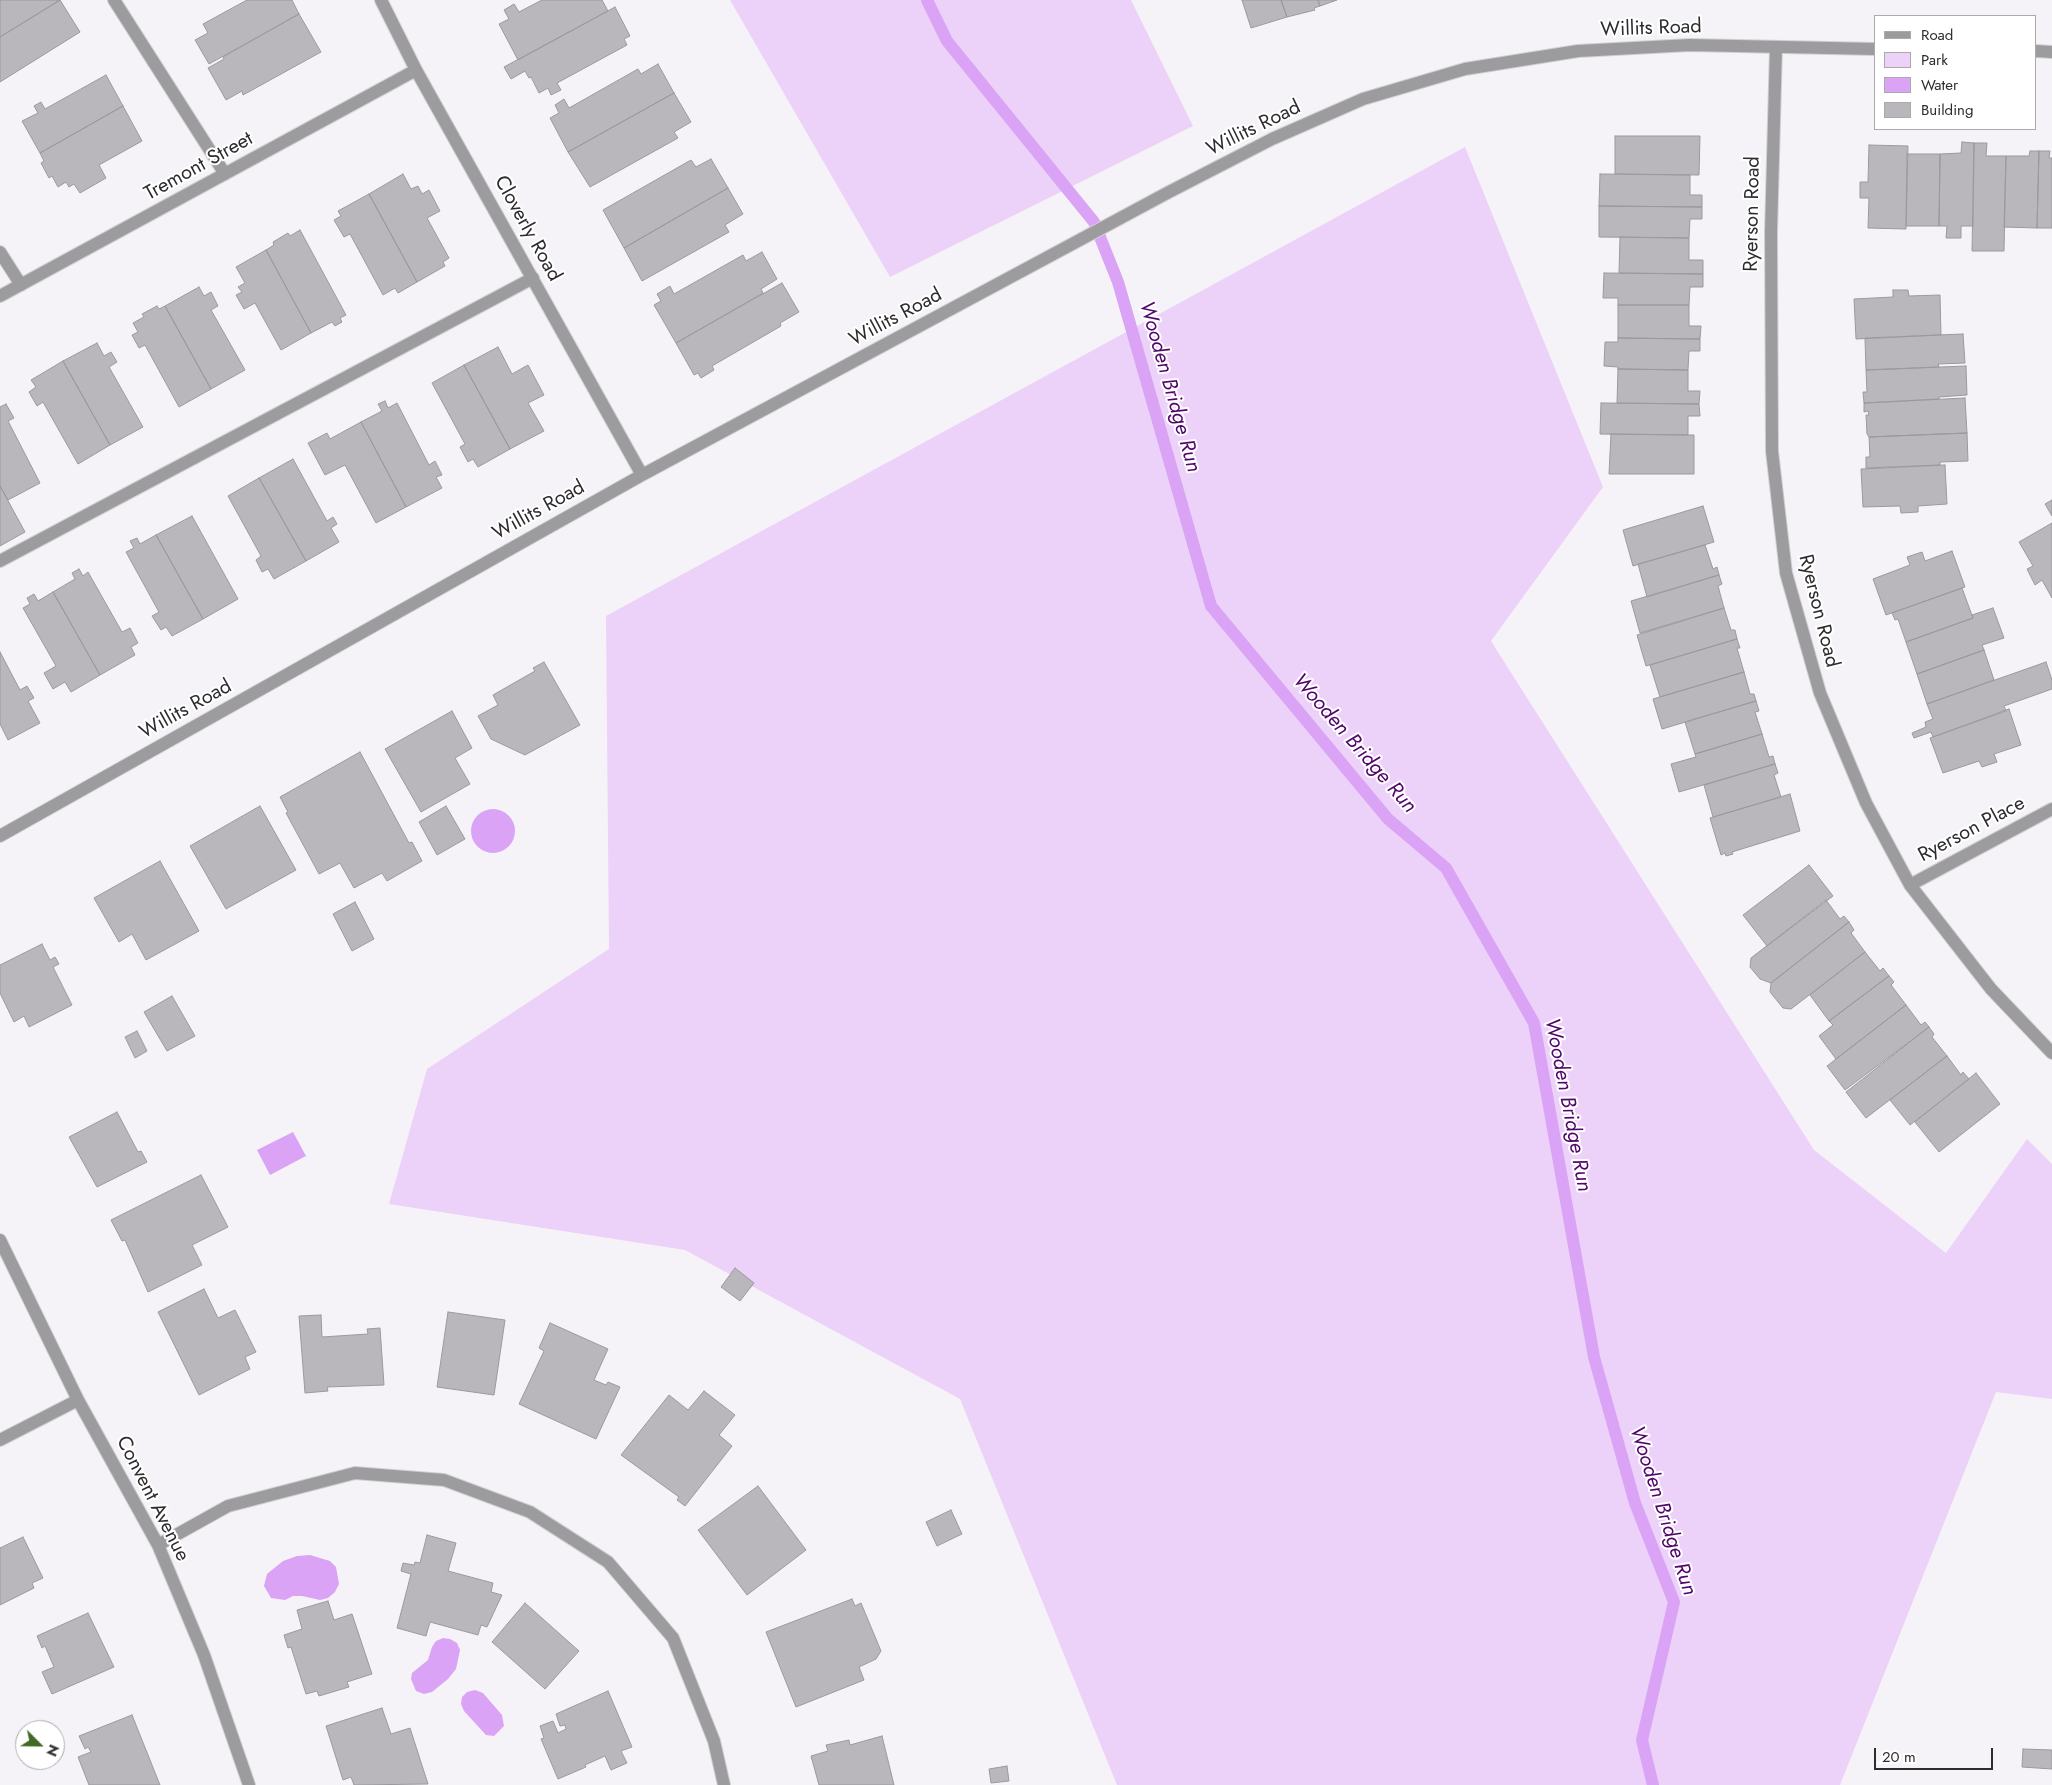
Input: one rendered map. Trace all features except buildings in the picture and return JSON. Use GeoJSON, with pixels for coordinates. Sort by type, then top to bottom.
{"type":"FeatureCollection","features":[{"type":"Feature","properties":{"kind":"street"},"geometry":{"type":"LineString","coordinates":[[114,0],[225,174]]}},
{"type":"Feature","properties":{"kind":"street","name":"Cloverly Road"},"geometry":{"type":"LineString","coordinates":[[381,0],[416,70],[642,475]]}},
{"type":"Feature","properties":{"kind":"street","name":"Willits Road"},"geometry":{"type":"LineString","coordinates":[[0,836],[642,475],[1272,139],[1354,103],[1465,69],[1578,51],[1690,45],[1874,49]]}},
{"type":"Feature","properties":{"kind":"street","name":"Ryerson Road"},"geometry":{"type":"LineString","coordinates":[[1776,47],[1771,232],[1772,451],[1786,573],[1820,693],[1866,803],[1910,884],[1991,989],[2052,1053]]}},
{"type":"Feature","properties":{"kind":"street"},"geometry":{"type":"LineString","coordinates":[[2037,52],[2052,52]]}},
{"type":"Feature","properties":{"kind":"street","name":"Tremont Street"},"geometry":{"type":"LineString","coordinates":[[0,296],[416,70]]}},
{"type":"Feature","properties":{"kind":"street"},"geometry":{"type":"LineString","coordinates":[[0,252],[21,285]]}},
{"type":"Feature","properties":{"kind":"street"},"geometry":{"type":"LineString","coordinates":[[0,561],[533,278]]}},
{"type":"Feature","properties":{"kind":"street","name":"Ryerson Place"},"geometry":{"type":"LineString","coordinates":[[1910,884],[2052,808]]}},
{"type":"Feature","properties":{"kind":"street","name":"Convent Avenue"},"geometry":{"type":"LineString","coordinates":[[0,1240],[78,1400],[158,1545],[204,1655],[249,1785]]}},
{"type":"Feature","properties":{"kind":"street"},"geometry":{"type":"LineString","coordinates":[[0,1440],[78,1400]]}},
{"type":"Feature","properties":{"kind":"street"},"geometry":{"type":"LineString","coordinates":[[158,1545],[228,1506],[355,1473],[444,1480],[530,1512],[608,1562],[673,1638],[714,1741],[724,1785]]}},
{"type":"Feature","properties":{"kind":"green space"},"geometry":{"type":"Polygon","coordinates":[[[730,0],[1131,0],[1193,126],[890,277],[730,0]]]}},
{"type":"Feature","properties":{"kind":"green space"},"geometry":{"type":"Polygon","coordinates":[[[1465,147],[1603,487],[1491,641],[1814,1150],[1946,1253],[2027,1139],[2052,1164],[2052,1399],[1996,1392],[1840,1785],[1117,1785],[960,1399],[685,1250],[389,1204],[427,1069],[609,949],[606,616],[1465,147]]]}},
{"type":"Feature","properties":{"kind":"water"},"geometry":{"type":"Polygon","coordinates":[[[489,809],[497,809],[509,815],[515,831],[509,847],[497,853],[489,853],[477,847],[471,835],[471,827],[477,815],[489,809]]]}},
{"type":"Feature","properties":{"kind":"water"},"geometry":{"type":"Polygon","coordinates":[[[293,1132],[306,1156],[270,1175],[257,1150],[293,1132]]]}},
{"type":"Feature","properties":{"kind":"water"},"geometry":{"type":"Polygon","coordinates":[[[310,1555],[330,1561],[336,1567],[339,1584],[335,1592],[328,1598],[320,1600],[302,1596],[293,1596],[285,1600],[271,1598],[264,1586],[267,1574],[283,1561],[297,1556],[310,1555]]]}},
{"type":"Feature","properties":{"kind":"water"},"geometry":{"type":"Polygon","coordinates":[[[443,1638],[457,1643],[460,1650],[456,1669],[448,1679],[432,1692],[424,1694],[416,1691],[411,1679],[412,1673],[428,1660],[436,1641],[443,1638]]]}},
{"type":"Feature","properties":{"kind":"water"},"geometry":{"type":"Polygon","coordinates":[[[475,1690],[483,1693],[502,1715],[504,1726],[494,1736],[486,1735],[464,1711],[461,1704],[462,1697],[467,1692],[475,1690]]]}},
{"type":"Feature","properties":{"kind":"waterway","name":"Wooden Bridge Run"},"geometry":{"type":"LineString","coordinates":[[927,0],[947,41],[1094,222],[1118,282],[1211,606],[1388,819],[1446,868],[1534,1023],[1594,1357],[1635,1503],[1674,1602],[1642,1740],[1653,1785]]}}]}
